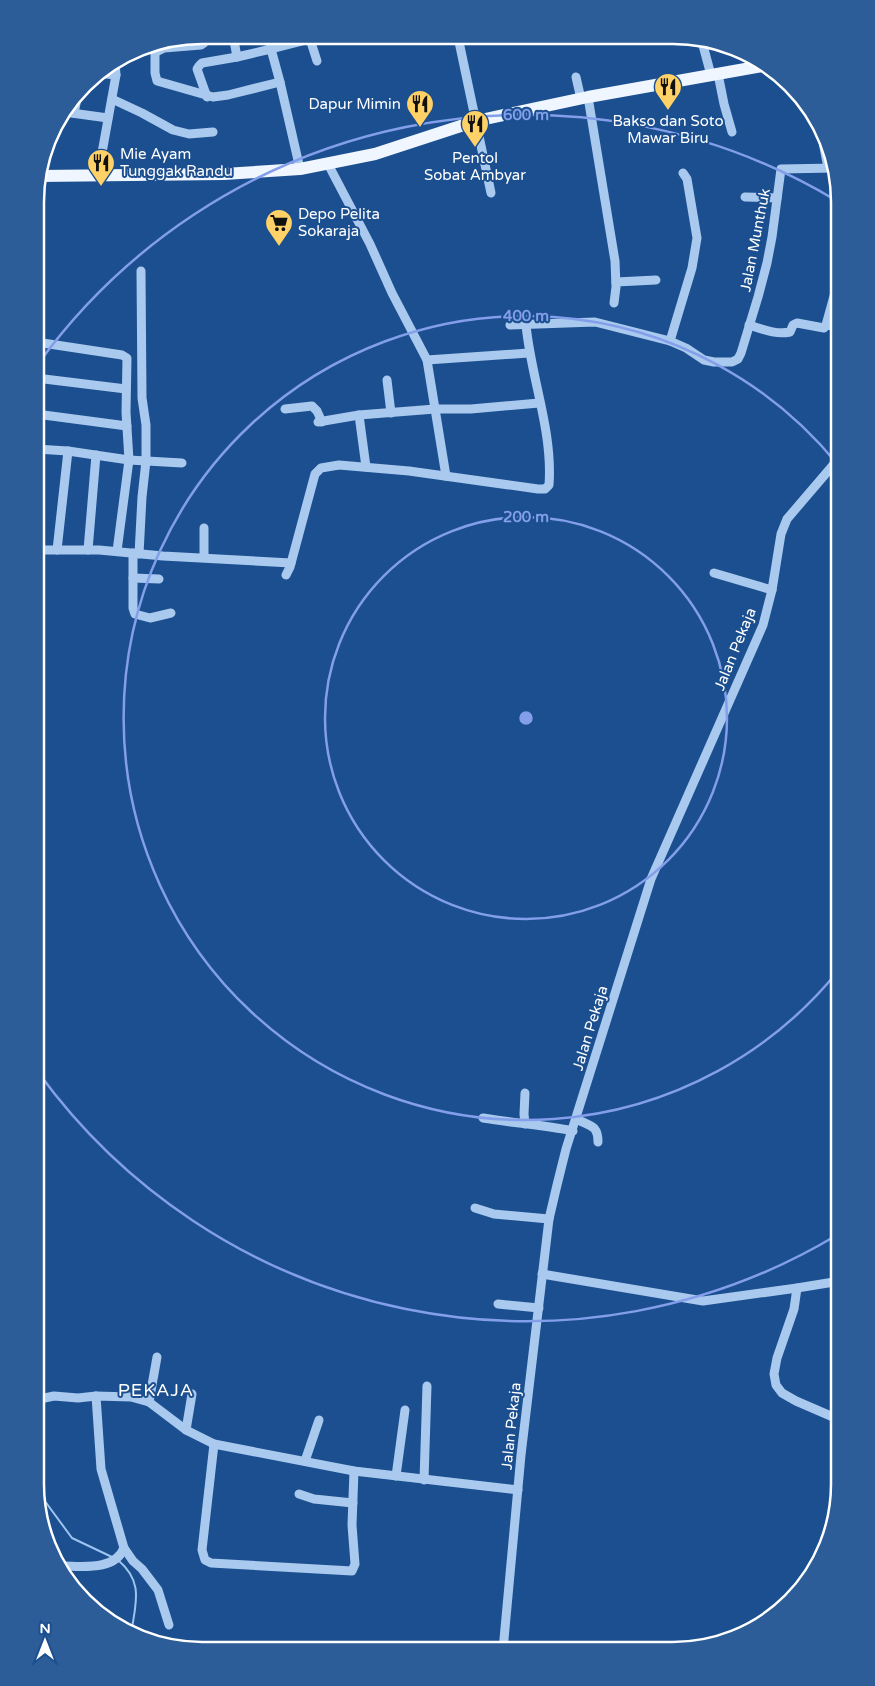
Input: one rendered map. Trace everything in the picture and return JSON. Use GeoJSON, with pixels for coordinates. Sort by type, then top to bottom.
{"type":"FeatureCollection","features":[{"type":"Feature","properties":{"kind":"main road"},"geometry":{"type":"LineString","coordinates":[[46,176],[248,173],[300,169],[375,154],[476,121],[585,98],[756,67]]}},
{"type":"Feature","properties":{"kind":"street"},"geometry":{"type":"LineString","coordinates":[[176,46],[202,44]]}},
{"type":"Feature","properties":{"kind":"street"},"geometry":{"type":"LineString","coordinates":[[235,44],[237,57]]}},
{"type":"Feature","properties":{"kind":"street"},"geometry":{"type":"LineString","coordinates":[[270,44],[300,169]]}},
{"type":"Feature","properties":{"kind":"street"},"geometry":{"type":"LineString","coordinates":[[207,97],[197,69],[202,64],[292,44]]}},
{"type":"Feature","properties":{"kind":"street"},"geometry":{"type":"LineString","coordinates":[[312,44],[317,61]]}},
{"type":"Feature","properties":{"kind":"street"},"geometry":{"type":"LineString","coordinates":[[460,44],[491,193]]}},
{"type":"Feature","properties":{"kind":"street"},"geometry":{"type":"LineString","coordinates":[[704,47],[732,132]]}},
{"type":"Feature","properties":{"kind":"street"},"geometry":{"type":"LineString","coordinates":[[159,49],[155,55],[155,73],[156,79],[160,84],[207,97],[228,95],[280,82]]}},
{"type":"Feature","properties":{"kind":"street"},"geometry":{"type":"LineString","coordinates":[[98,174],[116,69]]}},
{"type":"Feature","properties":{"kind":"street"},"geometry":{"type":"LineString","coordinates":[[108,74],[116,75]]}},
{"type":"Feature","properties":{"kind":"street"},"geometry":{"type":"LineString","coordinates":[[576,77],[585,98],[615,261],[614,303]]}},
{"type":"Feature","properties":{"kind":"street"},"geometry":{"type":"LineString","coordinates":[[112,99],[173,130],[189,134],[213,132]]}},
{"type":"Feature","properties":{"kind":"street"},"geometry":{"type":"LineString","coordinates":[[74,113],[75,107]]}},
{"type":"Feature","properties":{"kind":"street"},"geometry":{"type":"LineString","coordinates":[[71,113],[108,118]]}},
{"type":"Feature","properties":{"kind":"street"},"geometry":{"type":"LineString","coordinates":[[328,164],[370,244],[426,360],[446,476]]}},
{"type":"Feature","properties":{"kind":"street","name":"Jalan Munthuk"},"geometry":{"type":"LineString","coordinates":[[670,341],[686,348],[704,360],[732,362],[738,359],[767,263],[782,169],[827,168]]}},
{"type":"Feature","properties":{"kind":"street"},"geometry":{"type":"LineString","coordinates":[[510,325],[595,322],[670,341],[692,268],[697,238],[687,178],[683,173]]}},
{"type":"Feature","properties":{"kind":"street"},"geometry":{"type":"LineString","coordinates":[[745,197],[778,198]]}},
{"type":"Feature","properties":{"kind":"street"},"geometry":{"type":"LineString","coordinates":[[141,271],[142,398],[146,425],[146,461],[133,578],[133,608],[135,614],[150,618],[171,613]]}},
{"type":"Feature","properties":{"kind":"street"},"geometry":{"type":"LineString","coordinates":[[616,282],[656,280]]}},
{"type":"Feature","properties":{"kind":"street"},"geometry":{"type":"LineString","coordinates":[[826,325],[831,308]]}},
{"type":"Feature","properties":{"kind":"street"},"geometry":{"type":"LineString","coordinates":[[749,325],[769,331],[786,333],[790,332],[794,324],[821,328],[826,325],[831,326]]}},
{"type":"Feature","properties":{"kind":"street"},"geometry":{"type":"LineString","coordinates":[[286,575],[315,474],[318,470],[328,466],[339,465],[408,471],[538,489],[545,489],[549,485],[550,462],[542,411],[528,353],[526,325]]}},
{"type":"Feature","properties":{"kind":"street"},"geometry":{"type":"LineString","coordinates":[[44,343],[125,356],[127,361],[126,389],[129,460],[117,551]]}},
{"type":"Feature","properties":{"kind":"street"},"geometry":{"type":"LineString","coordinates":[[426,360],[528,353]]}},
{"type":"Feature","properties":{"kind":"street"},"geometry":{"type":"LineString","coordinates":[[44,379],[126,389]]}},
{"type":"Feature","properties":{"kind":"street"},"geometry":{"type":"LineString","coordinates":[[387,380],[391,413]]}},
{"type":"Feature","properties":{"kind":"street"},"geometry":{"type":"LineString","coordinates":[[286,409],[312,406],[317,411],[320,422],[359,415],[539,403]]}},
{"type":"Feature","properties":{"kind":"street"},"geometry":{"type":"LineString","coordinates":[[44,415],[127,426]]}},
{"type":"Feature","properties":{"kind":"street"},"geometry":{"type":"LineString","coordinates":[[359,415],[366,467]]}},
{"type":"Feature","properties":{"kind":"street"},"geometry":{"type":"LineString","coordinates":[[44,449],[129,460],[182,463]]}},
{"type":"Feature","properties":{"kind":"street"},"geometry":{"type":"LineString","coordinates":[[57,550],[68,451]]}},
{"type":"Feature","properties":{"kind":"street"},"geometry":{"type":"LineString","coordinates":[[88,550],[96,455]]}},
{"type":"Feature","properties":{"kind":"street","name":"Jalan Pekaja"},"geometry":{"type":"LineString","coordinates":[[505,1642],[518,1490],[542,1274],[549,1219],[557,1184],[650,879],[762,625],[772,590],[781,534],[787,519],[831,468]]}},
{"type":"Feature","properties":{"kind":"street"},"geometry":{"type":"LineString","coordinates":[[204,528],[204,557]]}},
{"type":"Feature","properties":{"kind":"street"},"geometry":{"type":"LineString","coordinates":[[44,550],[117,551],[136,554],[291,563]]}},
{"type":"Feature","properties":{"kind":"street"},"geometry":{"type":"LineString","coordinates":[[714,573],[772,590]]}},
{"type":"Feature","properties":{"kind":"street"},"geometry":{"type":"LineString","coordinates":[[133,578],[159,579]]}},
{"type":"Feature","properties":{"kind":"street"},"geometry":{"type":"LineString","coordinates":[[525,1093],[525,1124]]}},
{"type":"Feature","properties":{"kind":"street"},"geometry":{"type":"LineString","coordinates":[[483,1118],[525,1124],[541,1124],[573,1131]]}},
{"type":"Feature","properties":{"kind":"street"},"geometry":{"type":"LineString","coordinates":[[576,1119],[596,1128],[598,1142]]}},
{"type":"Feature","properties":{"kind":"street"},"geometry":{"type":"LineString","coordinates":[[475,1208],[491,1214],[549,1219]]}},
{"type":"Feature","properties":{"kind":"street"},"geometry":{"type":"LineString","coordinates":[[542,1274],[702,1301],[831,1282]]}},
{"type":"Feature","properties":{"kind":"street"},"geometry":{"type":"LineString","coordinates":[[797,1288],[794,1309],[777,1358],[774,1374],[776,1385],[782,1393],[796,1401],[831,1416]]}},
{"type":"Feature","properties":{"kind":"street"},"geometry":{"type":"LineString","coordinates":[[498,1304],[539,1308]]}},
{"type":"Feature","properties":{"kind":"street"},"geometry":{"type":"LineString","coordinates":[[149,1402],[157,1357]]}},
{"type":"Feature","properties":{"kind":"street"},"geometry":{"type":"LineString","coordinates":[[424,1480],[427,1386]]}},
{"type":"Feature","properties":{"kind":"street"},"geometry":{"type":"LineString","coordinates":[[186,1430],[192,1394]]}},
{"type":"Feature","properties":{"kind":"street"},"geometry":{"type":"LineString","coordinates":[[44,1398],[54,1396],[78,1398],[96,1396],[131,1397],[149,1402],[186,1430],[214,1444],[354,1472],[518,1490]]}},
{"type":"Feature","properties":{"kind":"street"},"geometry":{"type":"LineString","coordinates":[[96,1396],[101,1469],[124,1550],[158,1590],[169,1625]]}},
{"type":"Feature","properties":{"kind":"street"},"geometry":{"type":"LineString","coordinates":[[396,1476],[405,1410]]}},
{"type":"Feature","properties":{"kind":"street"},"geometry":{"type":"LineString","coordinates":[[305,1462],[319,1420]]}},
{"type":"Feature","properties":{"kind":"street"},"geometry":{"type":"LineString","coordinates":[[214,1444],[202,1550],[205,1560],[211,1563],[352,1571],[356,1564],[350,1503],[354,1472]]}},
{"type":"Feature","properties":{"kind":"street"},"geometry":{"type":"LineString","coordinates":[[299,1494],[350,1503]]}},
{"type":"Feature","properties":{"kind":"street"},"geometry":{"type":"LineString","coordinates":[[66,1566],[105,1565],[124,1550]]}},
{"type":"Feature","properties":{"kind":"waterway"},"geometry":{"type":"LineString","coordinates":[[45,1501],[72,1538],[112,1557]]}},
{"type":"Feature","properties":{"kind":"waterway"},"geometry":{"type":"LineString","coordinates":[[118,1560],[132,1577],[135,1586],[136,1604],[132,1626]]}},
{"type":"Feature","properties":{"kind":"place","name":"Bakso dan Soto Mawar Biru"},"geometry":{"type":"Point","coordinates":[668,111]}},
{"type":"Feature","properties":{"kind":"place","name":"Dapur Mimin"},"geometry":{"type":"Point","coordinates":[420,128]}},
{"type":"Feature","properties":{"kind":"place","name":"Pentol Sobat Ambyar"},"geometry":{"type":"Point","coordinates":[475,148]}},
{"type":"Feature","properties":{"kind":"place","name":"Mie Ayam Tunggak Randu"},"geometry":{"type":"Point","coordinates":[101,187]}},
{"type":"Feature","properties":{"kind":"place","name":"Depo Pelita Sokaraja"},"geometry":{"type":"Point","coordinates":[279,247]}},
{"type":"Feature","properties":{"kind":"district","name":"PEKAJA"},"geometry":{"type":"Point","coordinates":[156,1390]}}]}
